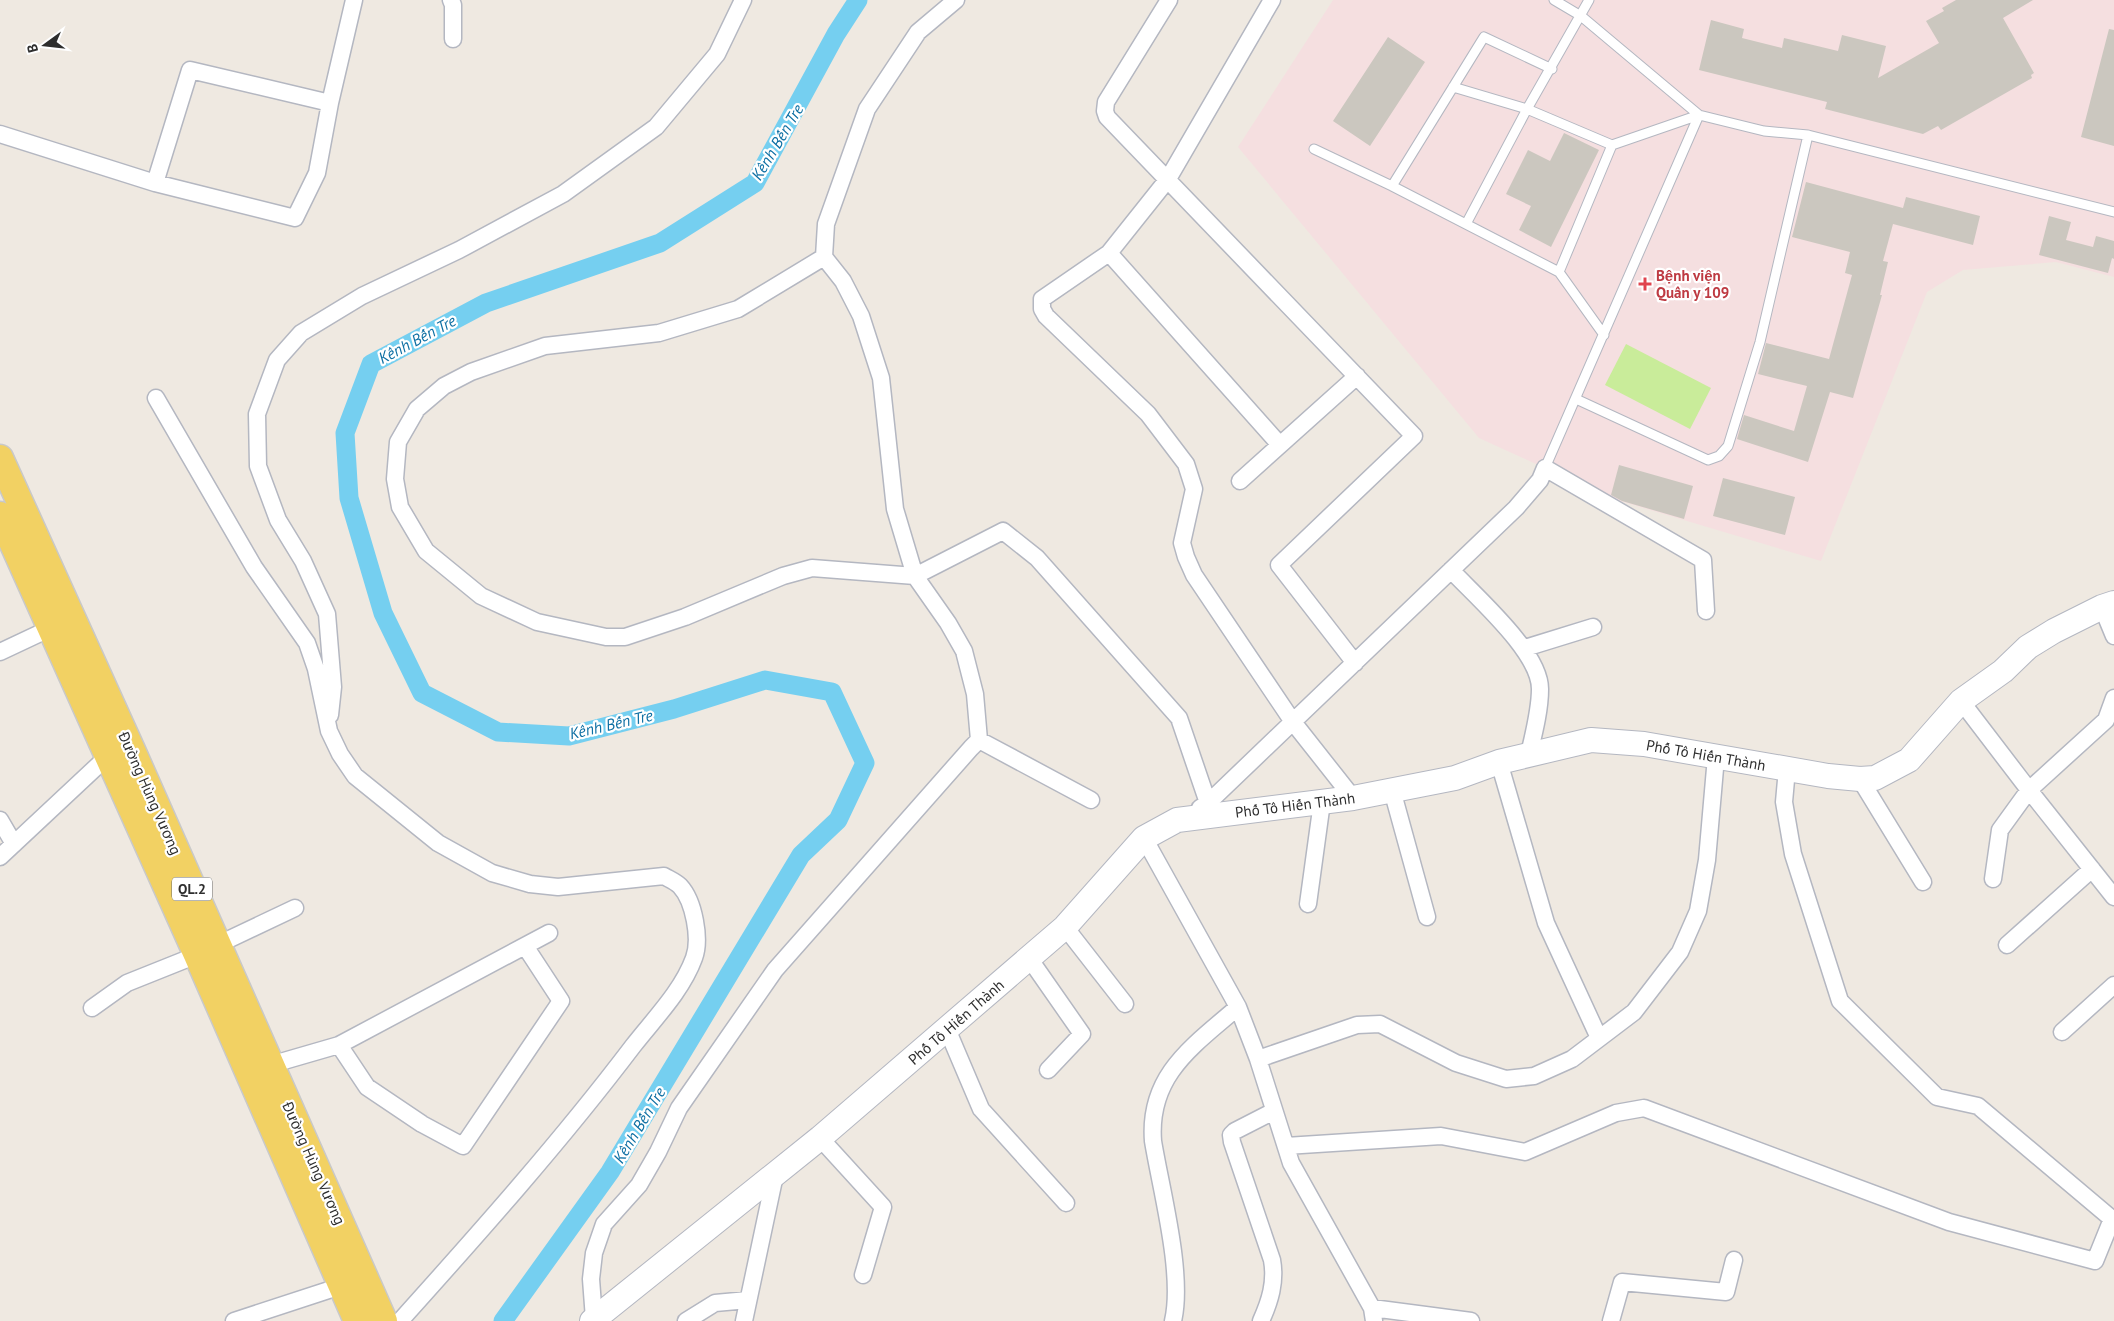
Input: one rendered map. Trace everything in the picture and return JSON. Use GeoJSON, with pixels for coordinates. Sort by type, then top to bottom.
{"type":"FeatureCollection","features":[{"type":"Feature","properties":{"kind":"main road","name":"Đường Hùng Vương"},"geometry":{"type":"LineString","coordinates":[[0,458],[120,753],[207,950],[341,1286],[357,1321]]}},
{"type":"Feature","properties":{"kind":"main road","name":"Đường Hùng Vương"},"geometry":{"type":"LineString","coordinates":[[0,515],[51,628],[120,753]]}},
{"type":"Feature","properties":{"kind":"main road","name":"Đường Hùng Vương"},"geometry":{"type":"LineString","coordinates":[[207,950],[270,1065],[384,1321]]}},
{"type":"Feature","properties":{"kind":"street"},"geometry":{"type":"LineString","coordinates":[[0,134],[155,183],[295,218],[317,173],[330,103],[354,0]]}},
{"type":"Feature","properties":{"kind":"street"},"geometry":{"type":"LineString","coordinates":[[451,0],[453,5],[453,39]]}},
{"type":"Feature","properties":{"kind":"street"},"geometry":{"type":"LineString","coordinates":[[329,731],[333,687],[327,614],[303,561],[278,520],[258,466],[257,414],[276,360],[301,333],[362,296],[459,250],[563,194],[656,127],[717,54],[743,0]]}},
{"type":"Feature","properties":{"kind":"street"},"geometry":{"type":"LineString","coordinates":[[593,1320],[591,1279],[594,1253],[604,1224],[639,1185],[658,1152],[679,1108],[775,970],[979,740],[976,694],[964,651],[948,623],[915,576],[895,509],[881,378],[861,316],[843,281],[824,257],[826,224],[867,109],[918,32],[956,0]]}},
{"type":"Feature","properties":{"kind":"street"},"geometry":{"type":"LineString","coordinates":[[1169,0],[1106,102],[1104,111],[1107,117],[1414,436],[1279,565],[1355,663]]}},
{"type":"Feature","properties":{"kind":"street"},"geometry":{"type":"LineString","coordinates":[[1272,0],[1168,179],[1109,253],[1042,299],[1042,309],[1046,316],[1148,414],[1186,464],[1194,489],[1182,543],[1194,575],[1293,722],[1353,798]]}},
{"type":"Feature","properties":{"kind":"street"},"geometry":{"type":"LineString","coordinates":[[155,183],[190,70],[330,103]]}},
{"type":"Feature","properties":{"kind":"street"},"geometry":{"type":"LineString","coordinates":[[1109,253],[1280,445]]}},
{"type":"Feature","properties":{"kind":"street"},"geometry":{"type":"LineString","coordinates":[[824,257],[738,309],[659,333],[546,346],[471,372],[444,386],[417,409],[398,442],[395,479],[400,507],[426,551],[481,596],[536,622],[606,637],[625,637],[685,617],[783,576],[812,568],[915,576],[1003,531],[1036,558],[1179,718],[1208,803]]}},
{"type":"Feature","properties":{"kind":"street"},"geometry":{"type":"LineString","coordinates":[[1240,481],[1357,376]]}},
{"type":"Feature","properties":{"kind":"street"},"geometry":{"type":"LineString","coordinates":[[156,398],[254,567],[307,643],[316,669],[329,731],[340,754],[356,776],[438,843],[492,873],[530,884],[558,887],[664,876],[679,885],[687,896],[694,916],[696,933],[694,957],[680,984],[612,1073],[537,1164],[400,1321]]}},
{"type":"Feature","properties":{"kind":"street"},"geometry":{"type":"LineString","coordinates":[[1177,820],[1208,803],[1355,663],[1516,508],[1540,480],[1546,468],[1703,560],[1706,611]]}},
{"type":"Feature","properties":{"kind":"street"},"geometry":{"type":"LineString","coordinates":[[1451,570],[1525,648],[1538,676],[1540,689],[1529,754]]}},
{"type":"Feature","properties":{"kind":"street"},"geometry":{"type":"LineString","coordinates":[[2108,605],[2114,636]]}},
{"type":"Feature","properties":{"kind":"street","name":"Phố Tô Hiến Thành"},"geometry":{"type":"LineString","coordinates":[[593,1320],[820,1138],[1065,927],[1144,838],[1177,820],[1353,798],[1455,778],[1498,762],[1591,740],[1644,744],[1787,769],[1860,779],[1875,778],[1909,760],[1962,701],[2003,671],[2028,647],[2108,605]]}},
{"type":"Feature","properties":{"kind":"street"},"geometry":{"type":"LineString","coordinates":[[1525,648],[1592,627]]}},
{"type":"Feature","properties":{"kind":"street"},"geometry":{"type":"LineString","coordinates":[[0,652],[51,628]]}},
{"type":"Feature","properties":{"kind":"street"},"geometry":{"type":"LineString","coordinates":[[1993,880],[2000,830],[2029,790],[2106,720],[2114,698]]}},
{"type":"Feature","properties":{"kind":"street"},"geometry":{"type":"LineString","coordinates":[[1962,701],[2029,790],[2092,869],[2113,892]]}},
{"type":"Feature","properties":{"kind":"street"},"geometry":{"type":"LineString","coordinates":[[979,740],[1091,800]]}},
{"type":"Feature","properties":{"kind":"street"},"geometry":{"type":"LineString","coordinates":[[0,857],[120,753]]}},
{"type":"Feature","properties":{"kind":"street"},"geometry":{"type":"LineString","coordinates":[[1258,1059],[1357,1025],[1380,1024],[1456,1063],[1506,1079],[1534,1076],[1572,1059],[1634,1012],[1680,952],[1698,911],[1707,860],[1716,757]]}},
{"type":"Feature","properties":{"kind":"street"},"geometry":{"type":"LineString","coordinates":[[1498,762],[1546,923],[1599,1038]]}},
{"type":"Feature","properties":{"kind":"street"},"geometry":{"type":"LineString","coordinates":[[1286,1146],[1441,1136],[1525,1152],[1616,1113],[1644,1108],[1949,1222],[2095,1261],[2112,1219],[1978,1106],[1937,1097],[1840,1001],[1793,854],[1784,802],[1787,769]]}},
{"type":"Feature","properties":{"kind":"street"},"geometry":{"type":"LineString","coordinates":[[1860,779],[1923,882]]}},
{"type":"Feature","properties":{"kind":"street"},"geometry":{"type":"LineString","coordinates":[[1392,790],[1427,917]]}},
{"type":"Feature","properties":{"kind":"street"},"geometry":{"type":"LineString","coordinates":[[1308,904],[1322,802]]}},
{"type":"Feature","properties":{"kind":"street"},"geometry":{"type":"LineString","coordinates":[[0,820],[14,844]]}},
{"type":"Feature","properties":{"kind":"street"},"geometry":{"type":"LineString","coordinates":[[1144,838],[1238,1007],[1258,1059],[1291,1163],[1373,1315],[1471,1321]]}},
{"type":"Feature","properties":{"kind":"street"},"geometry":{"type":"LineString","coordinates":[[2008,945],[2092,869]]}},
{"type":"Feature","properties":{"kind":"street"},"geometry":{"type":"LineString","coordinates":[[92,1008],[127,983],[207,950],[295,908]]}},
{"type":"Feature","properties":{"kind":"street"},"geometry":{"type":"LineString","coordinates":[[1065,927],[1125,1004]]}},
{"type":"Feature","properties":{"kind":"street"},"geometry":{"type":"LineString","coordinates":[[270,1065],[339,1045],[549,933]]}},
{"type":"Feature","properties":{"kind":"street"},"geometry":{"type":"LineString","coordinates":[[339,1045],[367,1087],[422,1124],[463,1146],[562,1000],[525,946]]}},
{"type":"Feature","properties":{"kind":"street"},"geometry":{"type":"LineString","coordinates":[[1029,958],[1082,1034],[1048,1070]]}},
{"type":"Feature","properties":{"kind":"street"},"geometry":{"type":"LineString","coordinates":[[2062,1032],[2114,985]]}},
{"type":"Feature","properties":{"kind":"street"},"geometry":{"type":"LineString","coordinates":[[1173,1321],[1175,1312],[1174,1268],[1151,1120],[1157,1096],[1188,1050],[1238,1007]]}},
{"type":"Feature","properties":{"kind":"street"},"geometry":{"type":"LineString","coordinates":[[947,1029],[981,1109],[1066,1203]]}},
{"type":"Feature","properties":{"kind":"street"},"geometry":{"type":"LineString","coordinates":[[1261,1321],[1271,1294],[1274,1273],[1272,1260],[1231,1135],[1235,1131],[1274,1111]]}},
{"type":"Feature","properties":{"kind":"street"},"geometry":{"type":"LineString","coordinates":[[820,1138],[884,1207],[863,1275]]}},
{"type":"Feature","properties":{"kind":"street"},"geometry":{"type":"LineString","coordinates":[[744,1321],[775,1175]]}},
{"type":"Feature","properties":{"kind":"street"},"geometry":{"type":"LineString","coordinates":[[1610,1321],[1622,1282],[1726,1292],[1734,1260]]}},
{"type":"Feature","properties":{"kind":"street"},"geometry":{"type":"LineString","coordinates":[[234,1321],[341,1286]]}},
{"type":"Feature","properties":{"kind":"street"},"geometry":{"type":"LineString","coordinates":[[686,1321],[715,1303],[748,1300]]}},
{"type":"Feature","properties":{"kind":"lane"},"geometry":{"type":"LineString","coordinates":[[1554,0],[1580,16],[1699,115],[1764,131],[1808,135],[2114,212]]}},
{"type":"Feature","properties":{"kind":"lane"},"geometry":{"type":"LineString","coordinates":[[1466,224],[1527,109],[1589,0]]}},
{"type":"Feature","properties":{"kind":"lane"},"geometry":{"type":"LineString","coordinates":[[1392,186],[1484,37],[1552,68]]}},
{"type":"Feature","properties":{"kind":"lane"},"geometry":{"type":"LineString","coordinates":[[1453,87],[1527,109],[1612,145],[1699,115]]}},
{"type":"Feature","properties":{"kind":"lane"},"geometry":{"type":"LineString","coordinates":[[1546,468],[1699,115]]}},
{"type":"Feature","properties":{"kind":"lane"},"geometry":{"type":"LineString","coordinates":[[1576,399],[1708,460],[1719,456],[1728,446],[1760,342],[1808,135]]}},
{"type":"Feature","properties":{"kind":"lane"},"geometry":{"type":"LineString","coordinates":[[1558,272],[1612,145]]}},
{"type":"Feature","properties":{"kind":"lane"},"geometry":{"type":"LineString","coordinates":[[1314,150],[1392,186],[1558,272],[1604,335]]}},
{"type":"Feature","properties":{"kind":"shaded area","name":"Bệnh viện Quân y 109"},"geometry":{"type":"Polygon","coordinates":[[[1333,0],[2114,0],[2114,277],[2056,262],[1963,270],[1927,292],[1821,561],[1610,498],[1479,438],[1238,147],[1333,0]]]}},
{"type":"Feature","properties":{"kind":"green space"},"geometry":{"type":"Polygon","coordinates":[[[1626,344],[1711,388],[1690,429],[1605,385],[1626,344]]]}},
{"type":"Feature","properties":{"kind":"building"},"geometry":{"type":"Polygon","coordinates":[[[1956,0],[2033,0],[2003,18],[2034,73],[2031,75],[2032,78],[1941,130],[1938,126],[1923,134],[1825,109],[1827,102],[1699,70],[1711,20],[1744,29],[1742,38],[1782,48],[1784,38],[1838,51],[1842,35],[1886,46],[1878,78],[1939,43],[1926,21],[1944,11],[1942,8],[1956,0]]]}},
{"type":"Feature","properties":{"kind":"building"},"geometry":{"type":"Polygon","coordinates":[[[2109,29],[2114,30],[2114,146],[2081,137],[2109,29]]]}},
{"type":"Feature","properties":{"kind":"building"},"geometry":{"type":"Polygon","coordinates":[[[1388,37],[1425,62],[1370,146],[1333,121],[1388,37]]]}},
{"type":"Feature","properties":{"kind":"building"},"geometry":{"type":"Polygon","coordinates":[[[1564,133],[1599,150],[1551,247],[1519,230],[1531,206],[1506,194],[1528,150],[1550,161],[1564,133]]]}},
{"type":"Feature","properties":{"kind":"building"},"geometry":{"type":"Polygon","coordinates":[[[1806,182],[1903,208],[1906,197],[1980,216],[1973,245],[1893,224],[1883,261],[1888,262],[1880,295],[1882,295],[1853,398],[1830,392],[1808,462],[1737,439],[1744,415],[1794,431],[1807,386],[1758,374],[1766,343],[1829,359],[1852,275],[1845,273],[1850,252],[1792,237],[1806,182]]]}},
{"type":"Feature","properties":{"kind":"building"},"geometry":{"type":"Polygon","coordinates":[[[2049,216],[2071,222],[2066,240],[2093,247],[2096,236],[2114,241],[2114,259],[2112,258],[2108,273],[2039,255],[2049,216]]]}},
{"type":"Feature","properties":{"kind":"building"},"geometry":{"type":"Polygon","coordinates":[[[1619,465],[1693,486],[1684,519],[1622,501],[1611,495],[1619,465]]]}},
{"type":"Feature","properties":{"kind":"building"},"geometry":{"type":"Polygon","coordinates":[[[1723,478],[1795,497],[1785,535],[1713,516],[1723,478]]]}},
{"type":"Feature","properties":{"kind":"waterway","name":"Kênh Bến Tre"},"geometry":{"type":"LineString","coordinates":[[503,1321],[610,1172],[801,855],[838,820],[865,763],[832,692],[765,680],[674,709],[569,736],[498,732],[422,693],[383,613],[349,498],[345,433],[371,364],[486,303],[660,243],[755,183],[836,34],[858,0]]}},
{"type":"Feature","properties":{"kind":"place","name":"Bệnh viện Quân y 109"},"geometry":{"type":"Point","coordinates":[1645,284]}}]}
